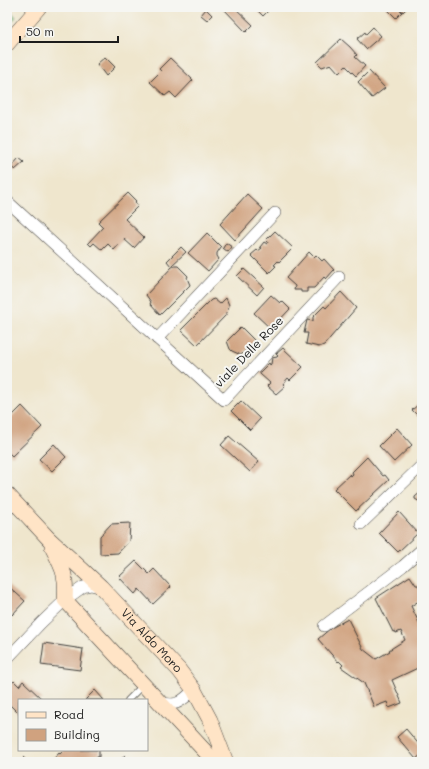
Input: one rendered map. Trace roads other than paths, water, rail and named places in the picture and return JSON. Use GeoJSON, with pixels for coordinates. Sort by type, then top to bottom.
{"type":"FeatureCollection","features":[{"type":"Feature","properties":{"kind":"street"},"geometry":{"type":"LineString","coordinates":[[7,44],[39,7]]}},
{"type":"Feature","properties":{"kind":"street","name":"viale Delle Rose"},"geometry":{"type":"LineString","coordinates":[[7,201],[224,400],[339,277]]}},
{"type":"Feature","properties":{"kind":"street"},"geometry":{"type":"LineString","coordinates":[[157,339],[274,213]]}},
{"type":"Feature","properties":{"kind":"street"},"geometry":{"type":"LineString","coordinates":[[361,524],[422,465]]}},
{"type":"Feature","properties":{"kind":"street","name":"Via Aldo Moro"},"geometry":{"type":"LineString","coordinates":[[10,504],[101,587],[179,670],[194,690],[210,720],[226,762]]}},
{"type":"Feature","properties":{"kind":"street","name":"Via Aldo Moro"},"geometry":{"type":"LineString","coordinates":[[49,539],[64,572],[66,585],[65,600]]}},
{"type":"Feature","properties":{"kind":"street"},"geometry":{"type":"LineString","coordinates":[[324,626],[403,566],[422,548]]}},
{"type":"Feature","properties":{"kind":"street"},"geometry":{"type":"LineString","coordinates":[[7,660],[41,623],[65,600],[83,587],[91,585],[101,587]]}},
{"type":"Feature","properties":{"kind":"street"},"geometry":{"type":"LineString","coordinates":[[65,600],[215,762]]}},
{"type":"Feature","properties":{"kind":"street"},"geometry":{"type":"LineString","coordinates":[[159,702],[170,705],[178,703],[194,690]]}},
{"type":"Feature","properties":{"kind":"lane"},"geometry":{"type":"LineString","coordinates":[[129,699],[144,685]]}}]}
